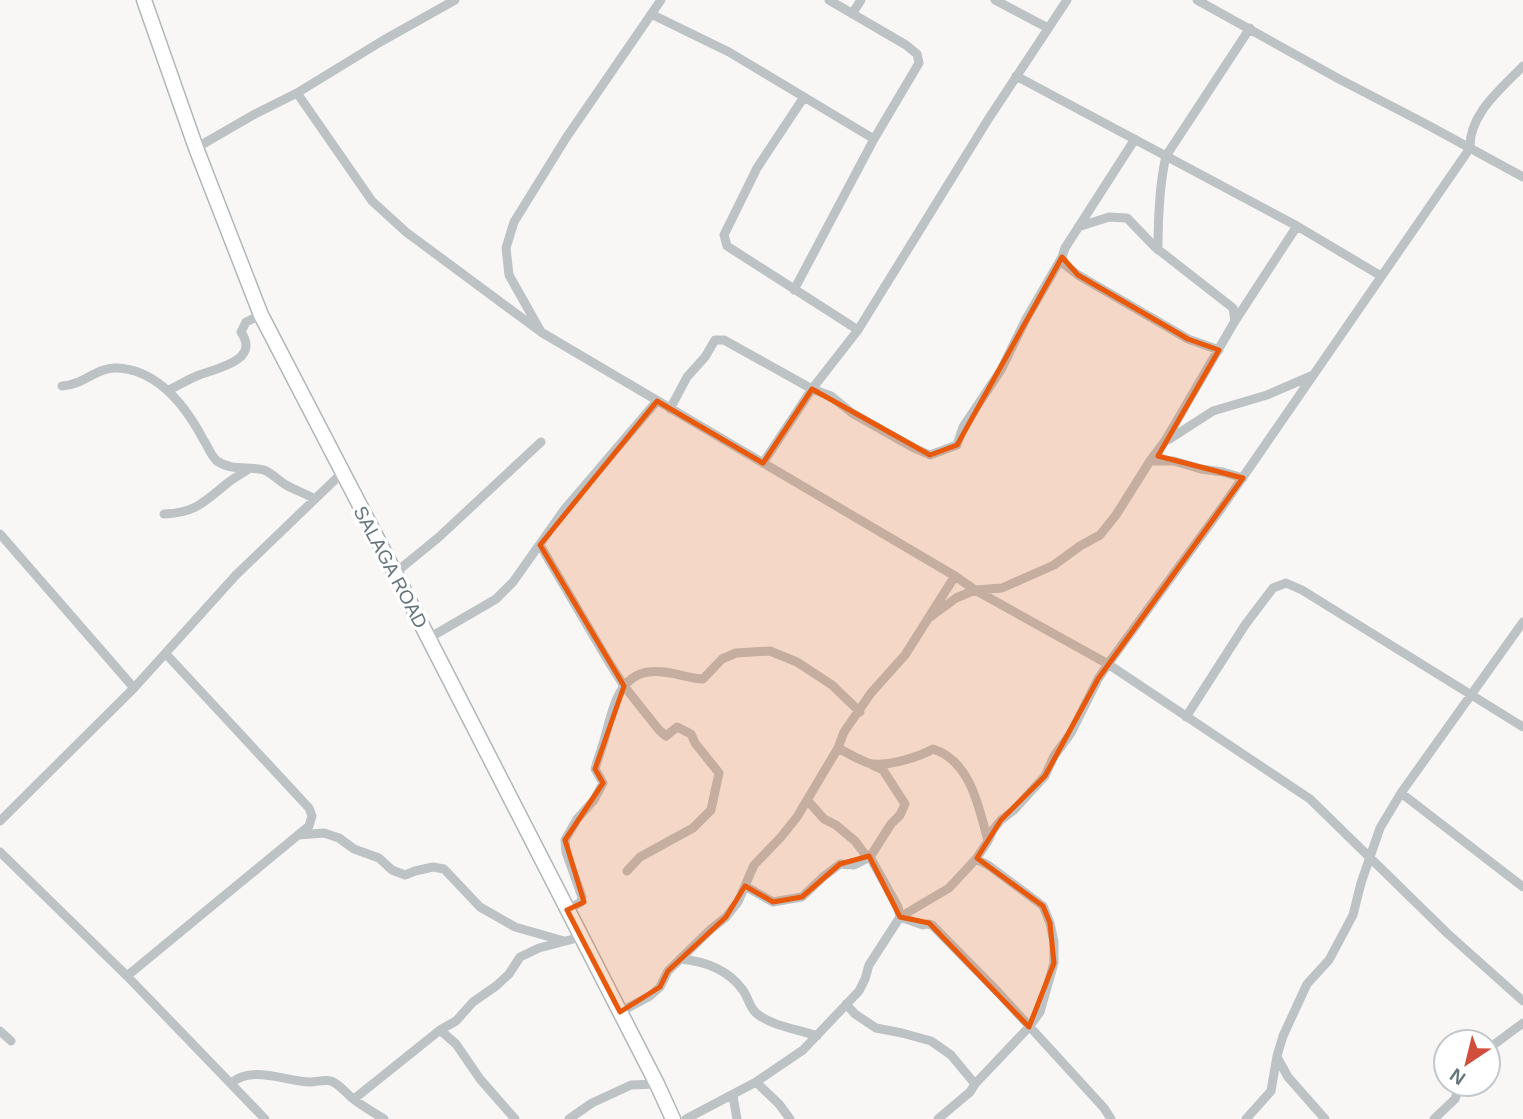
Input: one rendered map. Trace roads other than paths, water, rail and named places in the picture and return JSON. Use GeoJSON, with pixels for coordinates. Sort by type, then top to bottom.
{"type":"FeatureCollection","features":[{"type":"Feature","properties":{"kind":"main road","name":"SALAGA ROAD"},"geometry":{"type":"LineString","coordinates":[[144,0],[196,148],[261,316],[429,638],[673,1119]]}},
{"type":"Feature","properties":{"kind":"street"},"geometry":{"type":"LineString","coordinates":[[196,148],[298,93],[455,0]]}},
{"type":"Feature","properties":{"kind":"street"},"geometry":{"type":"LineString","coordinates":[[541,332],[509,275],[506,248],[514,222],[566,138],[660,0]]}},
{"type":"Feature","properties":{"kind":"street"},"geometry":{"type":"LineString","coordinates":[[794,290],[874,139],[919,63],[916,54],[906,45],[829,0]]}},
{"type":"Feature","properties":{"kind":"street"},"geometry":{"type":"LineString","coordinates":[[852,13],[861,0]]}},
{"type":"Feature","properties":{"kind":"street"},"geometry":{"type":"LineString","coordinates":[[995,0],[1048,29]]}},
{"type":"Feature","properties":{"kind":"street"},"geometry":{"type":"LineString","coordinates":[[763,463],[812,389],[858,330],[1016,76],[1067,0]]}},
{"type":"Feature","properties":{"kind":"street"},"geometry":{"type":"LineString","coordinates":[[1197,0],[1523,177]]}},
{"type":"Feature","properties":{"kind":"street"},"geometry":{"type":"LineString","coordinates":[[651,14],[729,52],[874,139]]}},
{"type":"Feature","properties":{"kind":"street"},"geometry":{"type":"LineString","coordinates":[[1158,250],[1158,222],[1166,156],[1250,29]]}},
{"type":"Feature","properties":{"kind":"street"},"geometry":{"type":"LineString","coordinates":[[686,1119],[756,1083],[803,1050],[859,990],[869,965],[900,917],[949,888],[976,859],[1001,820],[1029,795],[1045,776],[1108,664],[1243,478],[1470,148],[1469,135],[1484,108],[1523,66]]}},
{"type":"Feature","properties":{"kind":"street"},"geometry":{"type":"LineString","coordinates":[[1016,76],[1297,226],[1381,276]]}},
{"type":"Feature","properties":{"kind":"street"},"geometry":{"type":"LineString","coordinates":[[298,93],[372,201],[406,232],[541,332],[975,590],[1108,664],[1310,799],[1447,933],[1523,1001]]}},
{"type":"Feature","properties":{"kind":"street"},"geometry":{"type":"LineString","coordinates":[[804,97],[757,168],[724,235],[727,246],[858,330]]}},
{"type":"Feature","properties":{"kind":"street"},"geometry":{"type":"LineString","coordinates":[[670,409],[687,377],[705,357],[715,340],[724,340],[812,389],[831,396],[852,413],[914,448],[930,455],[957,445],[963,427],[1001,370],[1065,248],[1135,139]]}},
{"type":"Feature","properties":{"kind":"street"},"geometry":{"type":"LineString","coordinates":[[1078,227],[1109,217],[1127,218],[1158,250],[1233,309],[1235,321]]}},
{"type":"Feature","properties":{"kind":"street"},"geometry":{"type":"LineString","coordinates":[[929,618],[956,598],[975,590],[1002,588],[1054,565],[1100,535],[1165,442],[1235,321],[1297,226]]}},
{"type":"Feature","properties":{"kind":"street"},"geometry":{"type":"LineString","coordinates":[[1062,257],[1065,265],[1078,275],[1188,339],[1219,350]]}},
{"type":"Feature","properties":{"kind":"street"},"geometry":{"type":"LineString","coordinates":[[169,390],[190,379],[222,368],[244,354],[247,346],[241,332],[246,322],[261,316]]}},
{"type":"Feature","properties":{"kind":"street"},"geometry":{"type":"LineString","coordinates":[[62,386],[72,386],[104,369],[132,370],[149,377],[169,390],[189,415],[215,460],[230,466],[264,470],[284,484],[315,499]]}},
{"type":"Feature","properties":{"kind":"street"},"geometry":{"type":"LineString","coordinates":[[1165,442],[1213,411],[1267,395],[1313,375]]}},
{"type":"Feature","properties":{"kind":"street"},"geometry":{"type":"LineString","coordinates":[[429,638],[496,598],[513,582],[564,510],[657,401]]}},
{"type":"Feature","properties":{"kind":"street"},"geometry":{"type":"LineString","coordinates":[[395,573],[439,537],[541,442]]}},
{"type":"Feature","properties":{"kind":"street"},"geometry":{"type":"LineString","coordinates":[[1150,461],[1174,461],[1243,478]]}},
{"type":"Feature","properties":{"kind":"street"},"geometry":{"type":"LineString","coordinates":[[164,514],[191,510],[249,469]]}},
{"type":"Feature","properties":{"kind":"street"},"geometry":{"type":"LineString","coordinates":[[1,818],[134,688],[236,575],[342,473]]}},
{"type":"Feature","properties":{"kind":"street"},"geometry":{"type":"LineString","coordinates":[[0,534],[134,688]]}},
{"type":"Feature","properties":{"kind":"street"},"geometry":{"type":"LineString","coordinates":[[540,545],[624,686],[666,736],[677,727],[691,734],[719,773],[711,810],[693,828],[640,858],[627,870]]}},
{"type":"Feature","properties":{"kind":"street"},"geometry":{"type":"LineString","coordinates":[[620,1012],[650,996],[660,987],[668,971],[726,918],[738,902],[754,865],[781,837],[808,802],[844,732],[872,693],[905,655],[955,576]]}},
{"type":"Feature","properties":{"kind":"street"},"geometry":{"type":"LineString","coordinates":[[1186,717],[1245,625],[1273,588],[1286,583],[1302,590],[1523,727]]}},
{"type":"Feature","properties":{"kind":"street"},"geometry":{"type":"LineString","coordinates":[[1246,1119],[1271,1091],[1283,1036],[1307,984],[1329,960],[1353,915],[1380,828],[1401,793],[1523,622]]}},
{"type":"Feature","properties":{"kind":"street"},"geometry":{"type":"LineString","coordinates":[[567,910],[581,902],[582,897],[566,852],[565,840],[603,783],[595,769],[614,704],[624,686],[636,675],[662,672],[703,678],[722,659],[736,653],[770,652],[797,662],[832,685],[860,712]]}},
{"type":"Feature","properties":{"kind":"street"},"geometry":{"type":"LineString","coordinates":[[127,976],[309,826],[313,816],[309,808],[166,654]]}},
{"type":"Feature","properties":{"kind":"street"},"geometry":{"type":"LineString","coordinates":[[745,886],[773,902],[802,897],[840,864],[854,864],[869,857],[900,815],[905,804],[883,770],[838,748]]}},
{"type":"Feature","properties":{"kind":"street"},"geometry":{"type":"LineString","coordinates":[[871,764],[890,763],[933,749],[944,752],[968,778],[988,841]]}},
{"type":"Feature","properties":{"kind":"street"},"geometry":{"type":"LineString","coordinates":[[1401,793],[1523,887]]}},
{"type":"Feature","properties":{"kind":"street"},"geometry":{"type":"LineString","coordinates":[[808,802],[855,841],[869,857],[898,907],[900,917]]}},
{"type":"Feature","properties":{"kind":"street"},"geometry":{"type":"LineString","coordinates":[[297,835],[324,834],[339,838],[354,849],[379,858],[392,870],[405,876],[433,867],[444,869],[480,907],[515,927],[564,942]]}},
{"type":"Feature","properties":{"kind":"street"},"geometry":{"type":"LineString","coordinates":[[0,852],[127,976],[265,1119]]}},
{"type":"Feature","properties":{"kind":"street"},"geometry":{"type":"LineString","coordinates":[[942,1117],[970,1092],[1040,1012],[1054,963],[1054,942],[1043,906],[976,859]]}},
{"type":"Feature","properties":{"kind":"street"},"geometry":{"type":"LineString","coordinates":[[900,917],[923,925],[932,925],[998,992],[1111,1119]]}},
{"type":"Feature","properties":{"kind":"street"},"geometry":{"type":"LineString","coordinates":[[354,1099],[440,1030],[456,1021],[473,1002],[509,974],[520,957],[539,948],[581,937]]}},
{"type":"Feature","properties":{"kind":"street"},"geometry":{"type":"LineString","coordinates":[[680,959],[699,961],[727,974],[743,990],[754,1011],[770,1022],[817,1036]]}},
{"type":"Feature","properties":{"kind":"street"},"geometry":{"type":"LineString","coordinates":[[846,1004],[855,1014],[876,1028],[930,1041],[951,1055],[975,1084]]}},
{"type":"Feature","properties":{"kind":"street"},"geometry":{"type":"LineString","coordinates":[[1502,1039],[1523,1023]]}},
{"type":"Feature","properties":{"kind":"street"},"geometry":{"type":"LineString","coordinates":[[440,1030],[456,1044],[480,1079],[515,1119]]}},
{"type":"Feature","properties":{"kind":"street"},"geometry":{"type":"LineString","coordinates":[[0,1031],[11,1041]]}},
{"type":"Feature","properties":{"kind":"street"},"geometry":{"type":"LineString","coordinates":[[1277,1056],[1288,1077],[1325,1119]]}},
{"type":"Feature","properties":{"kind":"street"},"geometry":{"type":"LineString","coordinates":[[231,1083],[238,1077],[274,1075],[310,1082],[333,1081],[384,1119]]}},
{"type":"Feature","properties":{"kind":"street"},"geometry":{"type":"LineString","coordinates":[[756,1083],[779,1104],[790,1119]]}},
{"type":"Feature","properties":{"kind":"street"},"geometry":{"type":"LineString","coordinates":[[569,1119],[592,1103],[631,1085],[657,1084]]}},
{"type":"Feature","properties":{"kind":"street"},"geometry":{"type":"LineString","coordinates":[[733,1096],[737,1119]]}},
{"type":"Feature","properties":{"kind":"street"},"geometry":{"type":"LineString","coordinates":[[1434,1119],[1455,1098]]}}]}
